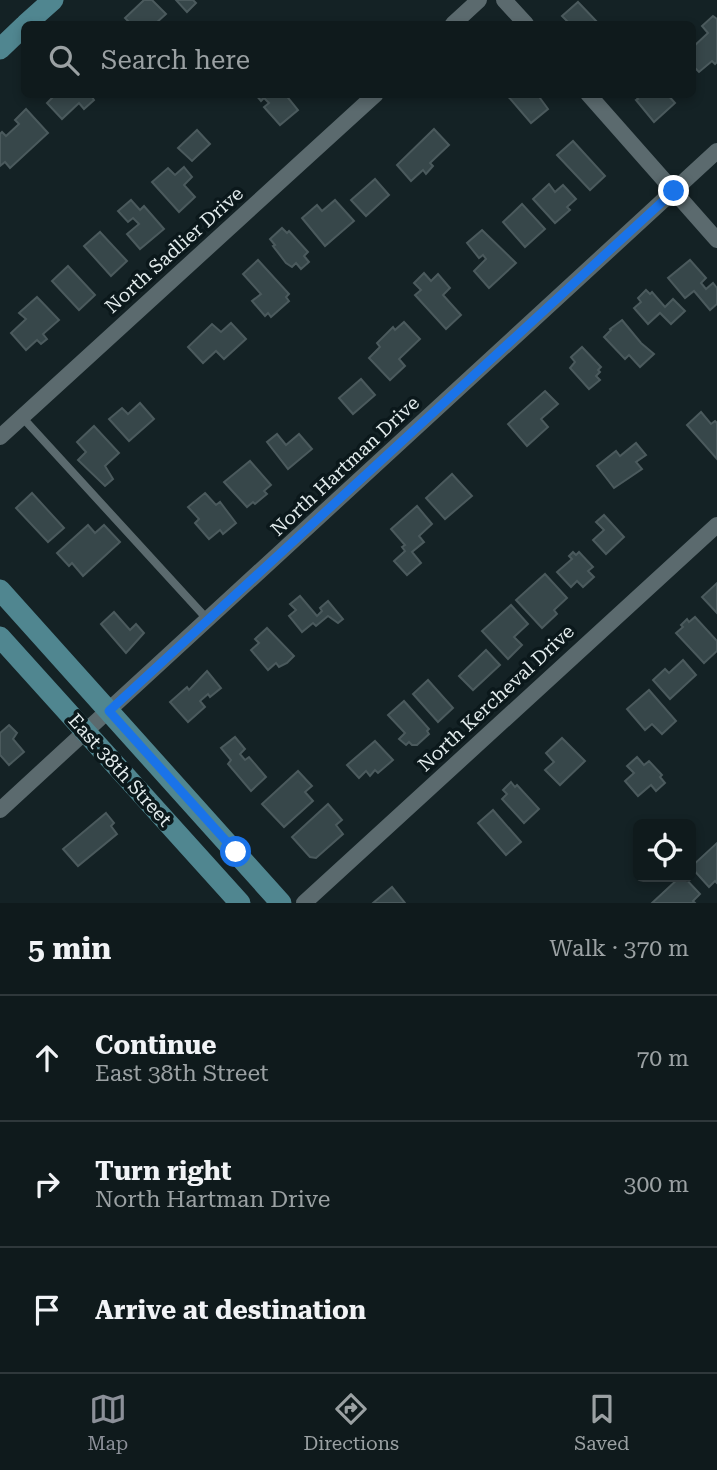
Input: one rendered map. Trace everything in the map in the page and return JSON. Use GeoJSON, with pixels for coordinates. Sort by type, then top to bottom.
{"type":"FeatureCollection","features":[{"type":"Feature","properties":{"kind":"main road"},"geometry":{"type":"LineString","coordinates":[[29,21],[53,0]]}},
{"type":"Feature","properties":{"kind":"main road"},"geometry":{"type":"LineString","coordinates":[[0,49],[21,29]]}},
{"type":"Feature","properties":{"kind":"main road","name":"East 38th Street"},"geometry":{"type":"LineString","coordinates":[[0,590],[281,903]]}},
{"type":"Feature","properties":{"kind":"main road","name":"East 38th Street"},"geometry":{"type":"LineString","coordinates":[[0,637],[240,903]]}},
{"type":"Feature","properties":{"kind":"street"},"geometry":{"type":"LineString","coordinates":[[456,21],[480,0]]}},
{"type":"Feature","properties":{"kind":"street"},"geometry":{"type":"LineString","coordinates":[[504,0],[523,21]]}},
{"type":"Feature","properties":{"kind":"street","name":"North Sadlier Drive"},"geometry":{"type":"LineString","coordinates":[[0,438],[372,98]]}},
{"type":"Feature","properties":{"kind":"street"},"geometry":{"type":"LineString","coordinates":[[592,98],[717,240]]}},
{"type":"Feature","properties":{"kind":"street","name":"North Hartman Drive"},"geometry":{"type":"LineString","coordinates":[[0,810],[717,151]]}},
{"type":"Feature","properties":{"kind":"street","name":"North Kercheval Drive"},"geometry":{"type":"LineString","coordinates":[[304,903],[717,525]]}},
{"type":"Feature","properties":{"kind":"lane"},"geometry":{"type":"LineString","coordinates":[[22,418],[208,620]]}},
{"type":"Feature","properties":{"kind":"building"},"geometry":{"type":"Polygon","coordinates":[[[144,0],[152,0],[166,14],[158,21],[128,21],[125,18],[144,0]]]}},
{"type":"Feature","properties":{"kind":"building"},"geometry":{"type":"Polygon","coordinates":[[[176,0],[193,0],[196,3],[187,12],[176,0]]]}},
{"type":"Feature","properties":{"kind":"building"},"geometry":{"type":"Polygon","coordinates":[[[578,2],[596,21],[567,21],[562,16],[578,2]]]}},
{"type":"Feature","properties":{"kind":"building"},"geometry":{"type":"Polygon","coordinates":[[[713,16],[717,19],[717,62],[715,64],[712,61],[699,72],[696,69],[696,44],[708,33],[702,26],[713,16]]]}},
{"type":"Feature","properties":{"kind":"building"},"geometry":{"type":"Polygon","coordinates":[[[52,98],[94,100],[84,109],[79,103],[62,119],[47,103],[52,98]]]}},
{"type":"Feature","properties":{"kind":"building"},"geometry":{"type":"Polygon","coordinates":[[[264,98],[288,98],[298,110],[280,125],[264,107],[269,103],[264,98]]]}},
{"type":"Feature","properties":{"kind":"building"},"geometry":{"type":"Polygon","coordinates":[[[509,98],[540,98],[548,109],[531,123],[509,98]]]}},
{"type":"Feature","properties":{"kind":"building"},"geometry":{"type":"Polygon","coordinates":[[[671,98],[675,103],[654,122],[636,100],[671,98]]]}},
{"type":"Feature","properties":{"kind":"building"},"geometry":{"type":"Polygon","coordinates":[[[26,109],[48,133],[10,168],[5,162],[0,166],[0,134],[2,132],[6,136],[19,124],[15,120],[26,109]]]}},
{"type":"Feature","properties":{"kind":"building"},"geometry":{"type":"Polygon","coordinates":[[[434,129],[449,145],[430,163],[433,166],[426,174],[423,170],[411,181],[397,165],[434,129]]]}},
{"type":"Feature","properties":{"kind":"building"},"geometry":{"type":"Polygon","coordinates":[[[197,130],[210,144],[192,161],[178,148],[197,130]]]}},
{"type":"Feature","properties":{"kind":"building"},"geometry":{"type":"Polygon","coordinates":[[[573,141],[605,176],[590,190],[557,155],[573,141]]]}},
{"type":"Feature","properties":{"kind":"building"},"geometry":{"type":"Polygon","coordinates":[[[184,167],[192,177],[184,185],[195,197],[179,212],[152,182],[168,168],[175,175],[184,167]]]}},
{"type":"Feature","properties":{"kind":"building"},"geometry":{"type":"Polygon","coordinates":[[[375,179],[389,195],[366,216],[351,200],[375,179]]]}},
{"type":"Feature","properties":{"kind":"building"},"geometry":{"type":"Polygon","coordinates":[[[549,184],[555,192],[563,185],[576,199],[567,207],[570,210],[555,223],[533,199],[549,184]]]}},
{"type":"Feature","properties":{"kind":"building"},"geometry":{"type":"Polygon","coordinates":[[[131,200],[140,210],[144,206],[164,229],[140,249],[127,234],[139,224],[133,218],[128,222],[118,211],[131,200]]]}},
{"type":"Feature","properties":{"kind":"building"},"geometry":{"type":"Polygon","coordinates":[[[335,200],[354,221],[325,246],[302,218],[317,205],[322,211],[335,200]]]}},
{"type":"Feature","properties":{"kind":"building"},"geometry":{"type":"Polygon","coordinates":[[[522,204],[545,229],[525,247],[503,222],[522,204]]]}},
{"type":"Feature","properties":{"kind":"building"},"geometry":{"type":"Polygon","coordinates":[[[282,228],[287,233],[289,231],[308,252],[304,256],[309,262],[301,269],[296,263],[292,267],[286,263],[273,246],[275,245],[270,239],[282,228]]]}},
{"type":"Feature","properties":{"kind":"building"},"geometry":{"type":"Polygon","coordinates":[[[482,230],[516,263],[489,288],[474,271],[486,259],[483,255],[479,258],[467,243],[482,230]]]}},
{"type":"Feature","properties":{"kind":"building"},"geometry":{"type":"Polygon","coordinates":[[[100,232],[127,261],[111,276],[84,246],[100,232]]]}},
{"type":"Feature","properties":{"kind":"building"},"geometry":{"type":"Polygon","coordinates":[[[258,260],[289,294],[286,297],[289,301],[271,317],[268,313],[265,316],[252,301],[261,294],[243,274],[258,260]]]}},
{"type":"Feature","properties":{"kind":"building"},"geometry":{"type":"Polygon","coordinates":[[[690,260],[706,278],[701,283],[706,289],[713,283],[717,288],[717,304],[710,310],[694,291],[685,298],[668,278],[690,260]]]}},
{"type":"Feature","properties":{"kind":"building"},"geometry":{"type":"Polygon","coordinates":[[[68,266],[95,295],[79,310],[52,281],[68,266]]]}},
{"type":"Feature","properties":{"kind":"building"},"geometry":{"type":"Polygon","coordinates":[[[424,273],[431,281],[438,274],[450,288],[443,295],[461,315],[446,329],[415,295],[421,290],[414,283],[424,273]]]}},
{"type":"Feature","properties":{"kind":"building"},"geometry":{"type":"Polygon","coordinates":[[[646,290],[650,294],[652,292],[665,307],[673,299],[685,311],[671,324],[660,313],[648,324],[634,308],[641,302],[638,298],[646,290]]]}},
{"type":"Feature","properties":{"kind":"building"},"geometry":{"type":"Polygon","coordinates":[[[37,297],[59,320],[43,334],[47,339],[41,344],[37,340],[26,350],[11,333],[26,319],[19,313],[37,297]]]}},
{"type":"Feature","properties":{"kind":"building"},"geometry":{"type":"Polygon","coordinates":[[[622,320],[654,354],[640,367],[629,355],[625,359],[604,337],[622,320]]]}},
{"type":"Feature","properties":{"kind":"building"},"geometry":{"type":"Polygon","coordinates":[[[404,322],[420,339],[399,359],[405,366],[390,380],[369,358],[380,347],[377,343],[393,327],[395,330],[404,322]]]}},
{"type":"Feature","properties":{"kind":"building"},"geometry":{"type":"Polygon","coordinates":[[[231,323],[246,339],[224,359],[216,351],[203,363],[188,347],[212,324],[221,332],[231,323]]]}},
{"type":"Feature","properties":{"kind":"building"},"geometry":{"type":"Polygon","coordinates":[[[582,347],[601,367],[596,376],[600,380],[589,389],[570,368],[575,362],[571,357],[582,347]]]}},
{"type":"Feature","properties":{"kind":"building"},"geometry":{"type":"Polygon","coordinates":[[[361,379],[375,395],[353,414],[339,398],[361,379]]]}},
{"type":"Feature","properties":{"kind":"building"},"geometry":{"type":"Polygon","coordinates":[[[545,391],[558,404],[541,419],[548,427],[527,446],[508,424],[545,391]]]}},
{"type":"Feature","properties":{"kind":"building"},"geometry":{"type":"Polygon","coordinates":[[[140,403],[154,419],[129,441],[109,419],[122,408],[128,414],[140,403]]]}},
{"type":"Feature","properties":{"kind":"building"},"geometry":{"type":"Polygon","coordinates":[[[701,412],[711,424],[715,421],[717,423],[717,459],[687,425],[701,412]]]}},
{"type":"Feature","properties":{"kind":"building"},"geometry":{"type":"Polygon","coordinates":[[[94,426],[119,453],[105,466],[113,479],[105,486],[78,460],[86,452],[77,442],[94,426]]]}},
{"type":"Feature","properties":{"kind":"building"},"geometry":{"type":"Polygon","coordinates":[[[277,434],[286,445],[299,434],[312,449],[288,469],[267,442],[277,434]]]}},
{"type":"Feature","properties":{"kind":"building"},"geometry":{"type":"Polygon","coordinates":[[[636,443],[646,455],[636,462],[642,469],[614,488],[597,466],[616,451],[620,456],[636,443]]]}},
{"type":"Feature","properties":{"kind":"building"},"geometry":{"type":"Polygon","coordinates":[[[250,461],[271,485],[264,491],[267,494],[247,507],[224,482],[250,461]]]}},
{"type":"Feature","properties":{"kind":"building"},"geometry":{"type":"Polygon","coordinates":[[[452,474],[472,496],[445,519],[426,498],[452,474]]]}},
{"type":"Feature","properties":{"kind":"building"},"geometry":{"type":"Polygon","coordinates":[[[32,493],[64,528],[48,542],[16,508],[32,493]]]}},
{"type":"Feature","properties":{"kind":"building"},"geometry":{"type":"Polygon","coordinates":[[[205,493],[216,505],[220,502],[236,523],[223,534],[220,530],[209,539],[195,523],[199,519],[188,507],[205,493]]]}},
{"type":"Feature","properties":{"kind":"building"},"geometry":{"type":"Polygon","coordinates":[[[417,506],[432,524],[419,536],[424,542],[412,552],[421,563],[407,575],[394,561],[405,551],[402,547],[405,545],[391,529],[417,506]]]}},
{"type":"Feature","properties":{"kind":"building"},"geometry":{"type":"Polygon","coordinates":[[[604,515],[624,537],[606,554],[593,540],[604,530],[596,522],[604,515]]]}},
{"type":"Feature","properties":{"kind":"building"},"geometry":{"type":"Polygon","coordinates":[[[88,525],[95,533],[104,525],[120,542],[83,576],[72,563],[69,566],[57,553],[88,525]]]}},
{"type":"Feature","properties":{"kind":"building"},"geometry":{"type":"Polygon","coordinates":[[[573,552],[576,555],[579,552],[593,567],[588,571],[594,577],[583,587],[577,581],[571,587],[557,572],[572,559],[569,556],[573,552]]]}},
{"type":"Feature","properties":{"kind":"building"},"geometry":{"type":"Polygon","coordinates":[[[545,574],[567,598],[554,610],[557,614],[542,628],[516,600],[545,574]]]}},
{"type":"Feature","properties":{"kind":"building"},"geometry":{"type":"Polygon","coordinates":[[[717,583],[717,613],[702,597],[717,583]]]}},
{"type":"Feature","properties":{"kind":"building"},"geometry":{"type":"Polygon","coordinates":[[[300,596],[317,616],[322,611],[320,608],[328,601],[343,619],[338,623],[328,616],[316,626],[313,623],[302,632],[289,616],[296,610],[290,604],[300,596]]]}},
{"type":"Feature","properties":{"kind":"building"},"geometry":{"type":"Polygon","coordinates":[[[511,605],[528,624],[514,637],[522,645],[508,659],[482,631],[511,605]]]}},
{"type":"Feature","properties":{"kind":"building"},"geometry":{"type":"Polygon","coordinates":[[[114,612],[130,630],[136,624],[144,633],[126,653],[101,624],[114,612]]]}},
{"type":"Feature","properties":{"kind":"building"},"geometry":{"type":"Polygon","coordinates":[[[695,617],[717,641],[717,651],[704,663],[676,633],[687,619],[689,622],[695,617]]]}},
{"type":"Feature","properties":{"kind":"building"},"geometry":{"type":"Polygon","coordinates":[[[267,628],[294,656],[287,663],[279,667],[276,663],[268,670],[251,650],[259,643],[255,639],[267,628]]]}},
{"type":"Feature","properties":{"kind":"building"},"geometry":{"type":"Polygon","coordinates":[[[486,650],[500,665],[473,690],[459,676],[486,650]]]}},
{"type":"Feature","properties":{"kind":"building"},"geometry":{"type":"Polygon","coordinates":[[[683,660],[696,675],[670,699],[653,680],[665,669],[669,673],[683,660]]]}},
{"type":"Feature","properties":{"kind":"building"},"geometry":{"type":"Polygon","coordinates":[[[207,671],[221,688],[200,701],[205,707],[188,722],[170,702],[187,687],[189,690],[207,671]]]}},
{"type":"Feature","properties":{"kind":"building"},"geometry":{"type":"Polygon","coordinates":[[[428,680],[453,708],[438,722],[413,694],[428,680]]]}},
{"type":"Feature","properties":{"kind":"building"},"geometry":{"type":"Polygon","coordinates":[[[649,690],[676,721],[662,734],[652,724],[645,730],[627,709],[649,690]]]}},
{"type":"Feature","properties":{"kind":"building"},"geometry":{"type":"Polygon","coordinates":[[[404,701],[429,729],[429,734],[417,745],[409,742],[406,745],[399,739],[405,733],[388,715],[404,701]]]}},
{"type":"Feature","properties":{"kind":"building"},"geometry":{"type":"Polygon","coordinates":[[[9,725],[17,733],[13,739],[24,752],[9,765],[0,755],[0,733],[9,725]]]}},
{"type":"Feature","properties":{"kind":"building"},"geometry":{"type":"Polygon","coordinates":[[[235,737],[245,749],[240,754],[245,760],[249,757],[266,777],[251,791],[228,764],[231,760],[221,748],[235,737]]]}},
{"type":"Feature","properties":{"kind":"building"},"geometry":{"type":"Polygon","coordinates":[[[562,738],[585,761],[560,785],[545,770],[554,762],[546,753],[562,738]]]}},
{"type":"Feature","properties":{"kind":"building"},"geometry":{"type":"Polygon","coordinates":[[[375,741],[393,760],[378,773],[375,770],[370,776],[366,771],[359,778],[347,765],[375,741]]]}},
{"type":"Feature","properties":{"kind":"building"},"geometry":{"type":"Polygon","coordinates":[[[637,757],[644,765],[649,761],[662,775],[660,777],[665,783],[656,791],[651,785],[638,796],[625,781],[634,773],[627,766],[637,757]]]}},
{"type":"Feature","properties":{"kind":"building"},"geometry":{"type":"Polygon","coordinates":[[[298,771],[312,786],[305,792],[313,801],[284,827],[262,804],[298,771]]]}},
{"type":"Feature","properties":{"kind":"building"},"geometry":{"type":"Polygon","coordinates":[[[511,782],[539,809],[524,823],[502,799],[507,794],[503,790],[511,782]]]}},
{"type":"Feature","properties":{"kind":"building"},"geometry":{"type":"Polygon","coordinates":[[[328,804],[342,820],[336,825],[343,834],[316,858],[310,857],[292,837],[328,804]]]}},
{"type":"Feature","properties":{"kind":"building"},"geometry":{"type":"Polygon","coordinates":[[[493,810],[521,842],[506,855],[478,823],[493,810]]]}},
{"type":"Feature","properties":{"kind":"building"},"geometry":{"type":"Polygon","coordinates":[[[106,813],[114,823],[111,826],[117,834],[78,866],[63,849],[106,813]]]}},
{"type":"Feature","properties":{"kind":"building"},"geometry":{"type":"Polygon","coordinates":[[[717,843],[717,883],[715,881],[709,887],[696,873],[696,862],[717,843]]]}},
{"type":"Feature","properties":{"kind":"building"},"geometry":{"type":"Polygon","coordinates":[[[675,882],[689,882],[700,894],[693,901],[695,903],[652,903],[675,882]]]}},
{"type":"Feature","properties":{"kind":"building"},"geometry":{"type":"Polygon","coordinates":[[[392,887],[405,903],[373,903],[392,887]]]}},
{"type":"Feature","properties":{"kind":"route"},"geometry":{"type":"LineString","coordinates":[[236,852],[109,711],[674,191]]}}]}
